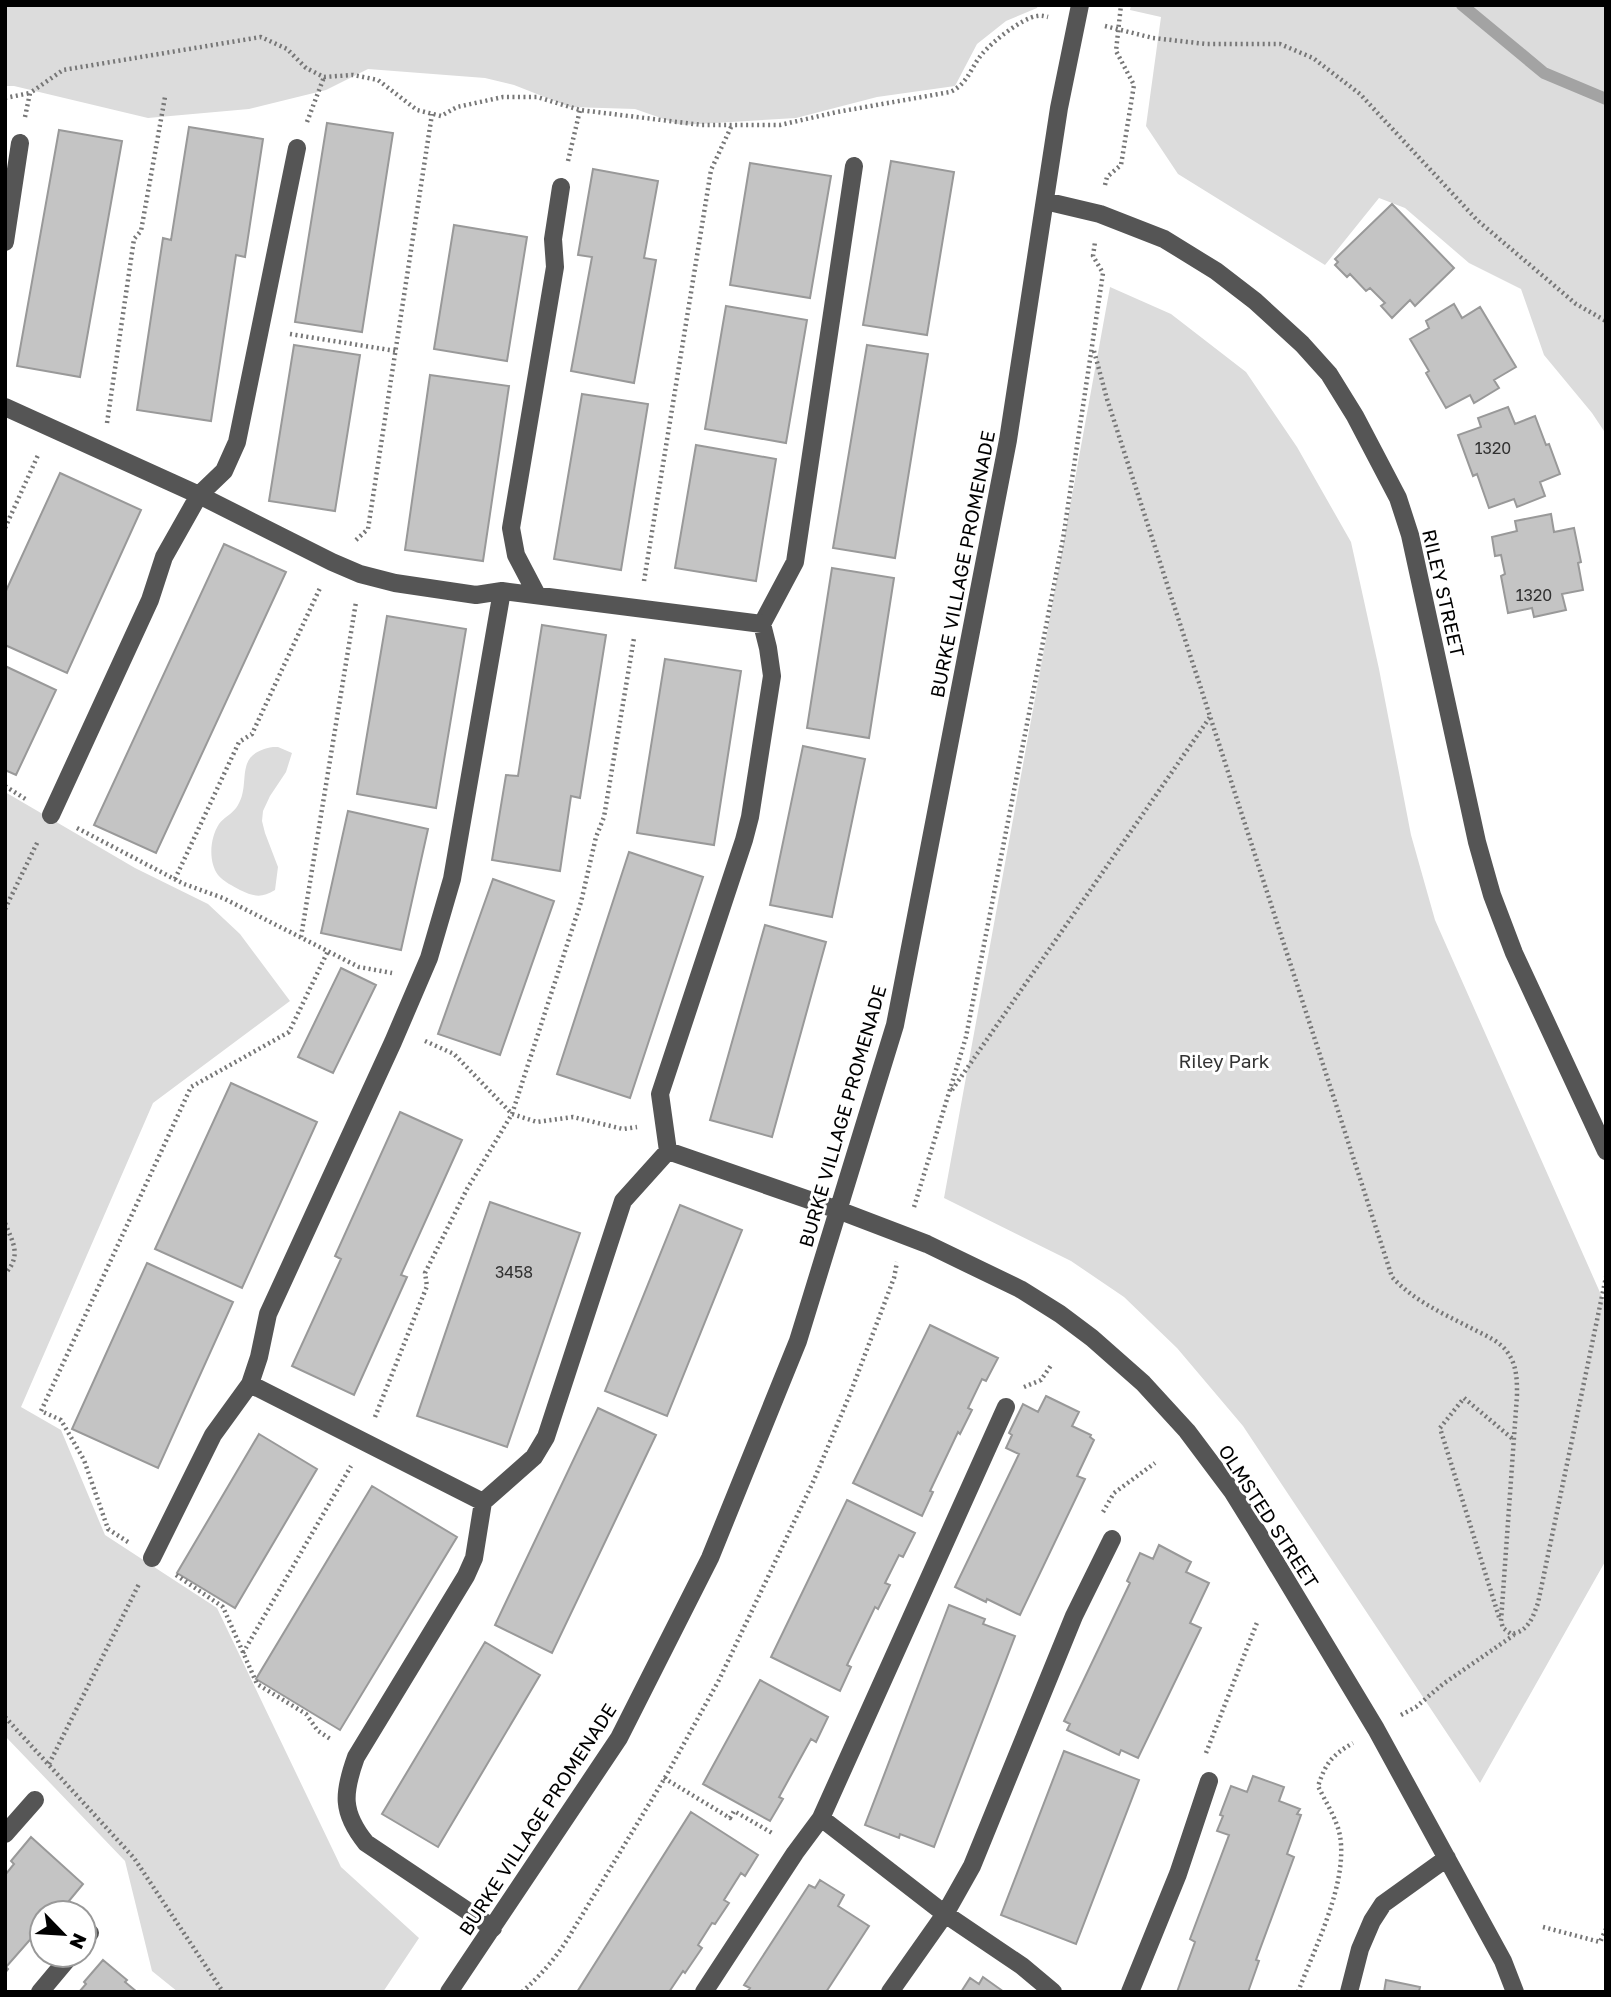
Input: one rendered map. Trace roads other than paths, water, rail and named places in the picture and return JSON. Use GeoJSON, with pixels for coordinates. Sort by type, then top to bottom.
{"type":"FeatureCollection","features":[{"type":"Feature","properties":{"kind":"street","name":"BURKE VILLAGE PROMENADE"},"geometry":{"type":"LineString","coordinates":[[449,1992],[619,1738],[710,1558],[797,1340],[895,1025],[1008,440],[1059,108],[1078,12]]}},
{"type":"Feature","properties":{"kind":"street"},"geometry":{"type":"LineString","coordinates":[[5,243],[20,143]]}},
{"type":"Feature","properties":{"kind":"street"},"geometry":{"type":"LineString","coordinates":[[51,815],[150,600],[164,557],[199,495],[224,471],[237,442],[298,148]]}},
{"type":"Feature","properties":{"kind":"street"},"geometry":{"type":"LineString","coordinates":[[493,1928],[366,1843],[352,1827],[347,1806],[347,1783],[356,1757],[466,1576],[474,1558],[483,1502],[534,1457],[546,1437],[623,1201],[668,1151],[660,1094],[750,817],[772,676],[762,624],[795,562],[854,166]]}},
{"type":"Feature","properties":{"kind":"street"},"geometry":{"type":"LineString","coordinates":[[537,595],[516,555],[511,528],[555,267],[553,239],[561,187]]}},
{"type":"Feature","properties":{"kind":"street","name":"RILEY STREET"},"geometry":{"type":"LineString","coordinates":[[1045,201],[1100,214],[1164,239],[1216,271],[1255,301],[1302,344],[1329,374],[1355,415],[1398,498],[1410,535],[1477,842],[1502,926],[1604,1143]]}},
{"type":"Feature","properties":{"kind":"street"},"geometry":{"type":"LineString","coordinates":[[5,407],[199,495],[332,562],[360,573],[395,583],[476,595],[502,591],[762,624]]}},
{"type":"Feature","properties":{"kind":"street"},"geometry":{"type":"LineString","coordinates":[[152,1558],[213,1435],[250,1384],[268,1314],[429,958],[452,880],[502,591]]}},
{"type":"Feature","properties":{"kind":"street","name":"OLMSTED STREET"},"geometry":{"type":"LineString","coordinates":[[668,1151],[927,1244],[1020,1289],[1092,1338],[1143,1383],[1187,1432],[1255,1528],[1376,1729],[1503,1961],[1515,1992]]}},
{"type":"Feature","properties":{"kind":"street"},"geometry":{"type":"LineString","coordinates":[[250,1384],[483,1502]]}},
{"type":"Feature","properties":{"kind":"street"},"geometry":{"type":"LineString","coordinates":[[704,1992],[821,1818],[1006,1407]]}},
{"type":"Feature","properties":{"kind":"street"},"geometry":{"type":"LineString","coordinates":[[890,1992],[945,1913],[972,1866],[1074,1616],[1112,1539]]}},
{"type":"Feature","properties":{"kind":"street"},"geometry":{"type":"LineString","coordinates":[[1130,1992],[1178,1874],[1209,1781]]}},
{"type":"Feature","properties":{"kind":"street"},"geometry":{"type":"LineString","coordinates":[[5,1834],[35,1800]]}},
{"type":"Feature","properties":{"kind":"street"},"geometry":{"type":"LineString","coordinates":[[821,1818],[945,1913],[1022,1966],[1053,1992]]}},
{"type":"Feature","properties":{"kind":"street"},"geometry":{"type":"LineString","coordinates":[[1349,1992],[1360,1950],[1372,1921],[1383,1904],[1447,1858]]}},
{"type":"Feature","properties":{"kind":"street"},"geometry":{"type":"LineString","coordinates":[[40,1992],[59,1969]]}},
{"type":"Feature","properties":{"kind":"waterway"},"geometry":{"type":"LineString","coordinates":[[1462,5],[1544,73],[1606,99]]}},
{"type":"Feature","properties":{"kind":"park label","name":"Riley Park"},"geometry":{"type":"Point","coordinates":[1224,1060]}}]}
